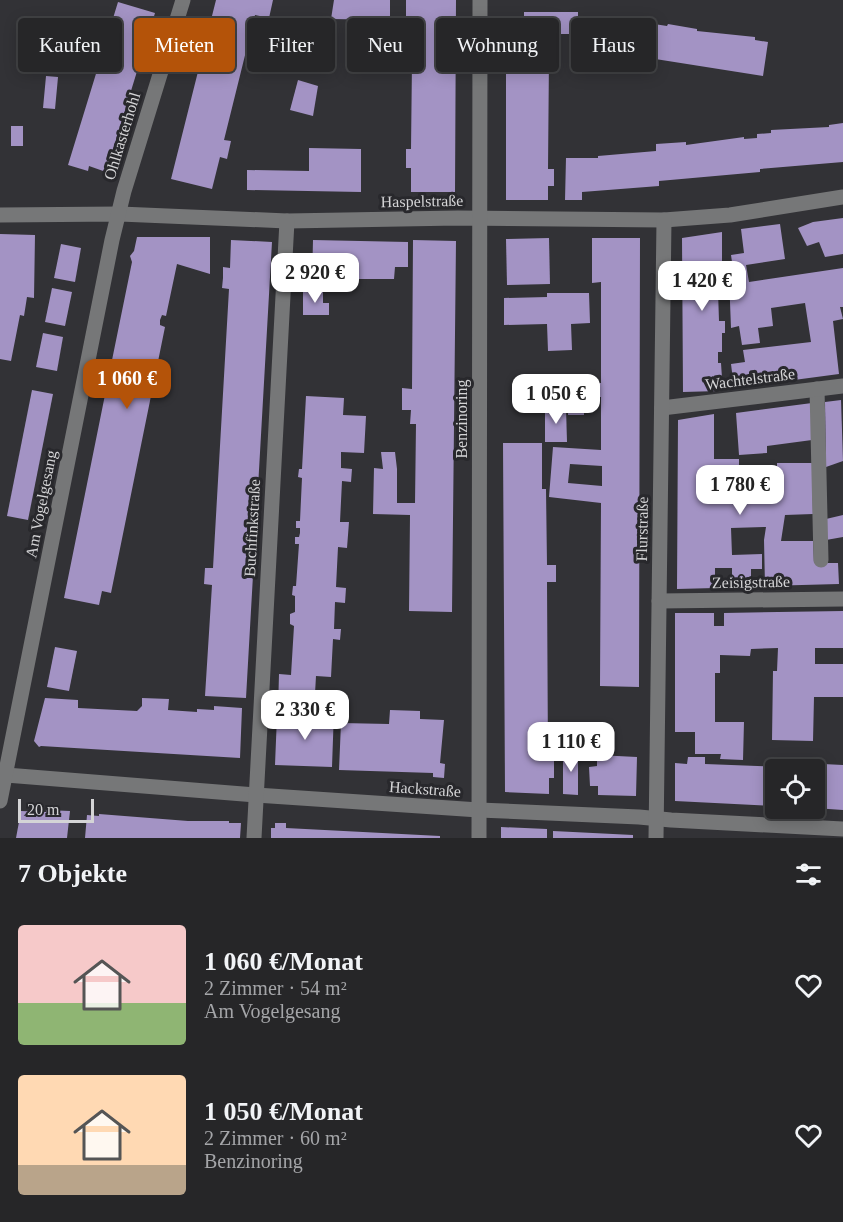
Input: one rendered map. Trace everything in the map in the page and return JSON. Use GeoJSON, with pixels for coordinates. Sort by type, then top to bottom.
{"type":"FeatureCollection","features":[{"type":"Feature","properties":{"kind":"street","name":"Ohlkasterhohl"},"geometry":{"type":"LineString","coordinates":[[120,214],[124,191],[183,0]]}},
{"type":"Feature","properties":{"kind":"street","name":"Benzinoring"},"geometry":{"type":"LineString","coordinates":[[479,838],[480,0]]}},
{"type":"Feature","properties":{"kind":"street","name":"Haspelstraße"},"geometry":{"type":"LineString","coordinates":[[0,215],[120,214],[287,221],[479,218],[664,220],[730,215],[843,197]]}},
{"type":"Feature","properties":{"kind":"street","name":"Am Vogelgesang"},"geometry":{"type":"LineString","coordinates":[[0,801],[112,240],[120,214]]}},
{"type":"Feature","properties":{"kind":"street","name":"Flurstraße"},"geometry":{"type":"LineString","coordinates":[[656,838],[664,220]]}},
{"type":"Feature","properties":{"kind":"street","name":"Buchfinkstraße"},"geometry":{"type":"LineString","coordinates":[[254,838],[287,221]]}},
{"type":"Feature","properties":{"kind":"street","name":"Wachtelstraße"},"geometry":{"type":"LineString","coordinates":[[662,408],[843,386]]}},
{"type":"Feature","properties":{"kind":"street"},"geometry":{"type":"LineString","coordinates":[[817,389],[821,560]]}},
{"type":"Feature","properties":{"kind":"street","name":"Zeisigstraße"},"geometry":{"type":"LineString","coordinates":[[659,601],[843,599]]}},
{"type":"Feature","properties":{"kind":"street","name":"Hackstraße"},"geometry":{"type":"LineString","coordinates":[[6,775],[479,810],[843,828]]}},
{"type":"Feature","properties":{"kind":"building"},"geometry":{"type":"Polygon","coordinates":[[[216,0],[273,0],[269,18],[255,15],[254,18],[247,18],[247,47],[224,140],[231,141],[227,159],[220,157],[212,189],[171,179],[198,72],[235,72],[235,18],[211,18],[216,0]]]}},
{"type":"Feature","properties":{"kind":"building"},"geometry":{"type":"Polygon","coordinates":[[[334,0],[390,0],[390,18],[331,18],[334,0]]]}},
{"type":"Feature","properties":{"kind":"building"},"geometry":{"type":"Polygon","coordinates":[[[406,0],[456,0],[456,18],[436,18],[436,72],[456,72],[455,192],[411,192],[411,168],[406,168],[406,149],[411,149],[412,72],[424,72],[424,18],[406,18],[406,0]]]}},
{"type":"Feature","properties":{"kind":"building"},"geometry":{"type":"Polygon","coordinates":[[[118,2],[155,13],[153,18],[134,18],[134,72],[137,72],[106,172],[89,166],[88,171],[68,165],[97,72],[122,72],[122,18],[113,18],[118,2]]]}},
{"type":"Feature","properties":{"kind":"building"},"geometry":{"type":"Polygon","coordinates":[[[524,12],[578,12],[578,18],[571,18],[571,34],[559,34],[559,18],[524,18],[524,12]]]}},
{"type":"Feature","properties":{"kind":"building"},"geometry":{"type":"Polygon","coordinates":[[[656,24],[667,26],[668,24],[697,29],[697,31],[755,37],[755,40],[768,42],[763,76],[656,59],[656,24]]]}},
{"type":"Feature","properties":{"kind":"building"},"geometry":{"type":"Polygon","coordinates":[[[506,72],[549,72],[548,169],[554,169],[554,186],[548,186],[548,200],[506,200],[506,72]]]}},
{"type":"Feature","properties":{"kind":"building"},"geometry":{"type":"Polygon","coordinates":[[[46,76],[58,77],[55,109],[43,108],[46,76]]]}},
{"type":"Feature","properties":{"kind":"building"},"geometry":{"type":"Polygon","coordinates":[[[298,80],[318,86],[313,116],[290,110],[298,80]]]}},
{"type":"Feature","properties":{"kind":"building"},"geometry":{"type":"Polygon","coordinates":[[[843,123],[843,162],[659,181],[659,186],[582,192],[582,200],[565,200],[566,158],[598,158],[598,156],[656,151],[656,144],[686,142],[686,145],[744,137],[744,139],[757,138],[757,134],[771,133],[771,130],[829,127],[829,125],[843,123]]]}},
{"type":"Feature","properties":{"kind":"building"},"geometry":{"type":"Polygon","coordinates":[[[11,126],[23,126],[23,146],[11,146],[11,126]]]}},
{"type":"Feature","properties":{"kind":"building"},"geometry":{"type":"Polygon","coordinates":[[[309,148],[361,149],[361,192],[247,190],[247,170],[309,171],[309,148]]]}},
{"type":"Feature","properties":{"kind":"building"},"geometry":{"type":"Polygon","coordinates":[[[843,218],[843,254],[825,257],[819,242],[807,246],[798,228],[813,222],[843,218]]]}},
{"type":"Feature","properties":{"kind":"building"},"geometry":{"type":"Polygon","coordinates":[[[780,224],[785,259],[746,265],[749,282],[843,268],[843,307],[840,307],[843,319],[833,321],[839,374],[734,388],[731,364],[745,362],[743,350],[811,342],[805,303],[771,308],[773,326],[758,328],[760,343],[742,345],[739,326],[731,328],[729,276],[734,276],[731,255],[744,253],[741,229],[780,224]]]}},
{"type":"Feature","properties":{"kind":"building"},"geometry":{"type":"Polygon","coordinates":[[[722,232],[722,291],[718,291],[719,321],[725,321],[725,333],[722,333],[722,352],[718,352],[722,378],[719,378],[719,391],[683,392],[682,238],[722,232]]]}},
{"type":"Feature","properties":{"kind":"building"},"geometry":{"type":"Polygon","coordinates":[[[0,234],[35,235],[34,298],[27,297],[24,316],[20,315],[11,361],[0,359],[0,234]]]}},
{"type":"Feature","properties":{"kind":"building"},"geometry":{"type":"Polygon","coordinates":[[[137,237],[210,237],[210,274],[177,264],[166,316],[162,315],[160,320],[160,325],[165,327],[111,593],[102,591],[99,605],[64,598],[109,375],[108,370],[111,365],[132,262],[130,256],[134,251],[137,237]]]}},
{"type":"Feature","properties":{"kind":"building"},"geometry":{"type":"Polygon","coordinates":[[[549,238],[550,284],[507,285],[506,239],[549,238]]]}},
{"type":"Feature","properties":{"kind":"building"},"geometry":{"type":"Polygon","coordinates":[[[592,238],[640,238],[639,687],[600,686],[601,503],[549,497],[553,447],[601,450],[601,397],[586,397],[586,383],[601,383],[601,282],[592,283],[592,238]],[[570,464],[568,483],[602,486],[602,466],[570,464]]]}},
{"type":"Feature","properties":{"kind":"building"},"geometry":{"type":"Polygon","coordinates":[[[231,240],[272,242],[246,698],[205,696],[212,585],[204,584],[205,568],[213,568],[229,289],[222,288],[223,267],[230,268],[231,240]]]}},
{"type":"Feature","properties":{"kind":"building"},"geometry":{"type":"Polygon","coordinates":[[[313,240],[408,242],[408,267],[395,267],[394,279],[357,279],[357,283],[312,282],[313,240]]]}},
{"type":"Feature","properties":{"kind":"building"},"geometry":{"type":"Polygon","coordinates":[[[413,240],[456,241],[452,612],[409,611],[410,515],[373,514],[374,468],[383,469],[381,452],[395,452],[397,503],[415,503],[416,424],[410,424],[411,410],[402,410],[402,388],[412,389],[413,240]]]}},
{"type":"Feature","properties":{"kind":"building"},"geometry":{"type":"Polygon","coordinates":[[[61,244],[81,248],[75,282],[54,278],[61,244]]]}},
{"type":"Feature","properties":{"kind":"building"},"geometry":{"type":"Polygon","coordinates":[[[52,288],[72,292],[65,326],[45,322],[52,288]]]}},
{"type":"Feature","properties":{"kind":"building"},"geometry":{"type":"Polygon","coordinates":[[[303,291],[323,291],[323,303],[329,303],[329,315],[303,315],[303,291]]]}},
{"type":"Feature","properties":{"kind":"building"},"geometry":{"type":"Polygon","coordinates":[[[547,293],[589,293],[590,323],[571,324],[572,350],[548,351],[547,324],[504,325],[504,298],[547,297],[547,293]]]}},
{"type":"Feature","properties":{"kind":"building"},"geometry":{"type":"Polygon","coordinates":[[[43,333],[63,337],[57,371],[36,367],[43,333]]]}},
{"type":"Feature","properties":{"kind":"building"},"geometry":{"type":"Polygon","coordinates":[[[32,390],[53,394],[28,520],[7,516],[32,390]]]}},
{"type":"Feature","properties":{"kind":"building"},"geometry":{"type":"Polygon","coordinates":[[[306,396],[344,398],[343,415],[366,416],[364,453],[341,452],[341,468],[352,469],[351,482],[342,481],[340,522],[349,522],[347,548],[338,547],[336,587],[346,588],[345,603],[335,602],[334,629],[341,629],[340,640],[333,639],[331,677],[316,676],[314,711],[278,710],[279,674],[291,675],[294,626],[290,624],[290,614],[295,612],[295,596],[292,595],[293,586],[296,586],[299,544],[295,544],[295,537],[299,537],[300,533],[300,528],[296,528],[296,521],[300,521],[302,478],[298,477],[299,469],[302,469],[306,396]]]}},
{"type":"Feature","properties":{"kind":"building"},"geometry":{"type":"Polygon","coordinates":[[[568,400],[584,400],[584,415],[568,415],[568,400]]]}},
{"type":"Feature","properties":{"kind":"building"},"geometry":{"type":"Polygon","coordinates":[[[841,400],[843,461],[826,467],[825,402],[841,400]]]}},
{"type":"Feature","properties":{"kind":"building"},"geometry":{"type":"Polygon","coordinates":[[[812,403],[812,440],[767,446],[767,453],[739,455],[736,413],[812,403]]]}},
{"type":"Feature","properties":{"kind":"building"},"geometry":{"type":"Polygon","coordinates":[[[545,408],[566,408],[567,442],[545,442],[545,408]]]}},
{"type":"Feature","properties":{"kind":"building"},"geometry":{"type":"Polygon","coordinates":[[[714,414],[714,459],[739,459],[739,467],[767,467],[767,473],[777,473],[777,463],[812,463],[813,514],[785,515],[781,541],[813,541],[814,563],[838,563],[839,584],[765,586],[766,527],[731,528],[732,555],[762,554],[762,569],[751,569],[751,587],[732,587],[732,568],[715,568],[715,588],[677,589],[678,420],[714,414]],[[739,486],[706,487],[706,500],[740,499],[739,486]]]}},
{"type":"Feature","properties":{"kind":"building"},"geometry":{"type":"Polygon","coordinates":[[[503,443],[542,443],[542,489],[546,489],[547,565],[556,565],[556,582],[547,582],[548,759],[554,759],[554,778],[549,778],[549,794],[505,792],[503,443]]]}},
{"type":"Feature","properties":{"kind":"building"},"geometry":{"type":"Polygon","coordinates":[[[843,515],[843,537],[826,540],[826,519],[843,515]]]}},
{"type":"Feature","properties":{"kind":"building"},"geometry":{"type":"Polygon","coordinates":[[[843,611],[843,648],[815,648],[815,664],[843,664],[843,697],[814,697],[813,741],[772,740],[773,671],[777,671],[778,648],[751,649],[750,656],[720,655],[720,673],[715,673],[715,722],[744,722],[743,760],[720,759],[721,754],[695,754],[695,732],[675,732],[675,613],[714,613],[714,626],[724,626],[724,613],[843,611]]]}},
{"type":"Feature","properties":{"kind":"building"},"geometry":{"type":"Polygon","coordinates":[[[55,647],[77,651],[69,691],[47,687],[55,647]]]}},
{"type":"Feature","properties":{"kind":"building"},"geometry":{"type":"Polygon","coordinates":[[[45,698],[78,700],[78,708],[137,711],[142,706],[142,698],[169,699],[168,710],[197,712],[197,709],[214,710],[214,706],[242,708],[240,758],[39,747],[34,741],[45,698]]]}},
{"type":"Feature","properties":{"kind":"building"},"geometry":{"type":"Polygon","coordinates":[[[390,710],[420,711],[420,719],[444,720],[440,763],[445,764],[444,778],[433,777],[433,773],[339,770],[341,723],[389,724],[390,710]]]}},
{"type":"Feature","properties":{"kind":"building"},"geometry":{"type":"Polygon","coordinates":[[[319,711],[334,711],[332,767],[275,765],[277,716],[319,718],[319,711]]]}},
{"type":"Feature","properties":{"kind":"building"},"geometry":{"type":"Polygon","coordinates":[[[563,752],[578,752],[578,795],[563,794],[563,752]]]}},
{"type":"Feature","properties":{"kind":"building"},"geometry":{"type":"Polygon","coordinates":[[[597,755],[637,757],[636,796],[598,795],[598,786],[590,786],[589,767],[597,766],[597,755]]]}},
{"type":"Feature","properties":{"kind":"building"},"geometry":{"type":"Polygon","coordinates":[[[688,757],[705,757],[705,764],[765,766],[765,805],[675,801],[675,763],[687,764],[688,757]]]}},
{"type":"Feature","properties":{"kind":"building"},"geometry":{"type":"Polygon","coordinates":[[[825,764],[843,765],[843,810],[825,809],[825,764]]]}},
{"type":"Feature","properties":{"kind":"building"},"geometry":{"type":"Polygon","coordinates":[[[46,810],[70,811],[67,838],[16,838],[21,811],[46,812],[46,810]]]}},
{"type":"Feature","properties":{"kind":"building"},"geometry":{"type":"Polygon","coordinates":[[[99,814],[241,823],[240,838],[85,838],[87,815],[99,816],[99,814]]]}},
{"type":"Feature","properties":{"kind":"building"},"geometry":{"type":"Polygon","coordinates":[[[275,823],[286,823],[286,828],[440,836],[440,838],[271,838],[271,828],[275,828],[275,823]]]}},
{"type":"Feature","properties":{"kind":"building"},"geometry":{"type":"Polygon","coordinates":[[[501,827],[547,829],[547,838],[501,838],[501,827]]]}},
{"type":"Feature","properties":{"kind":"building"},"geometry":{"type":"Polygon","coordinates":[[[553,831],[633,835],[633,838],[553,838],[553,831]]]}}]}
